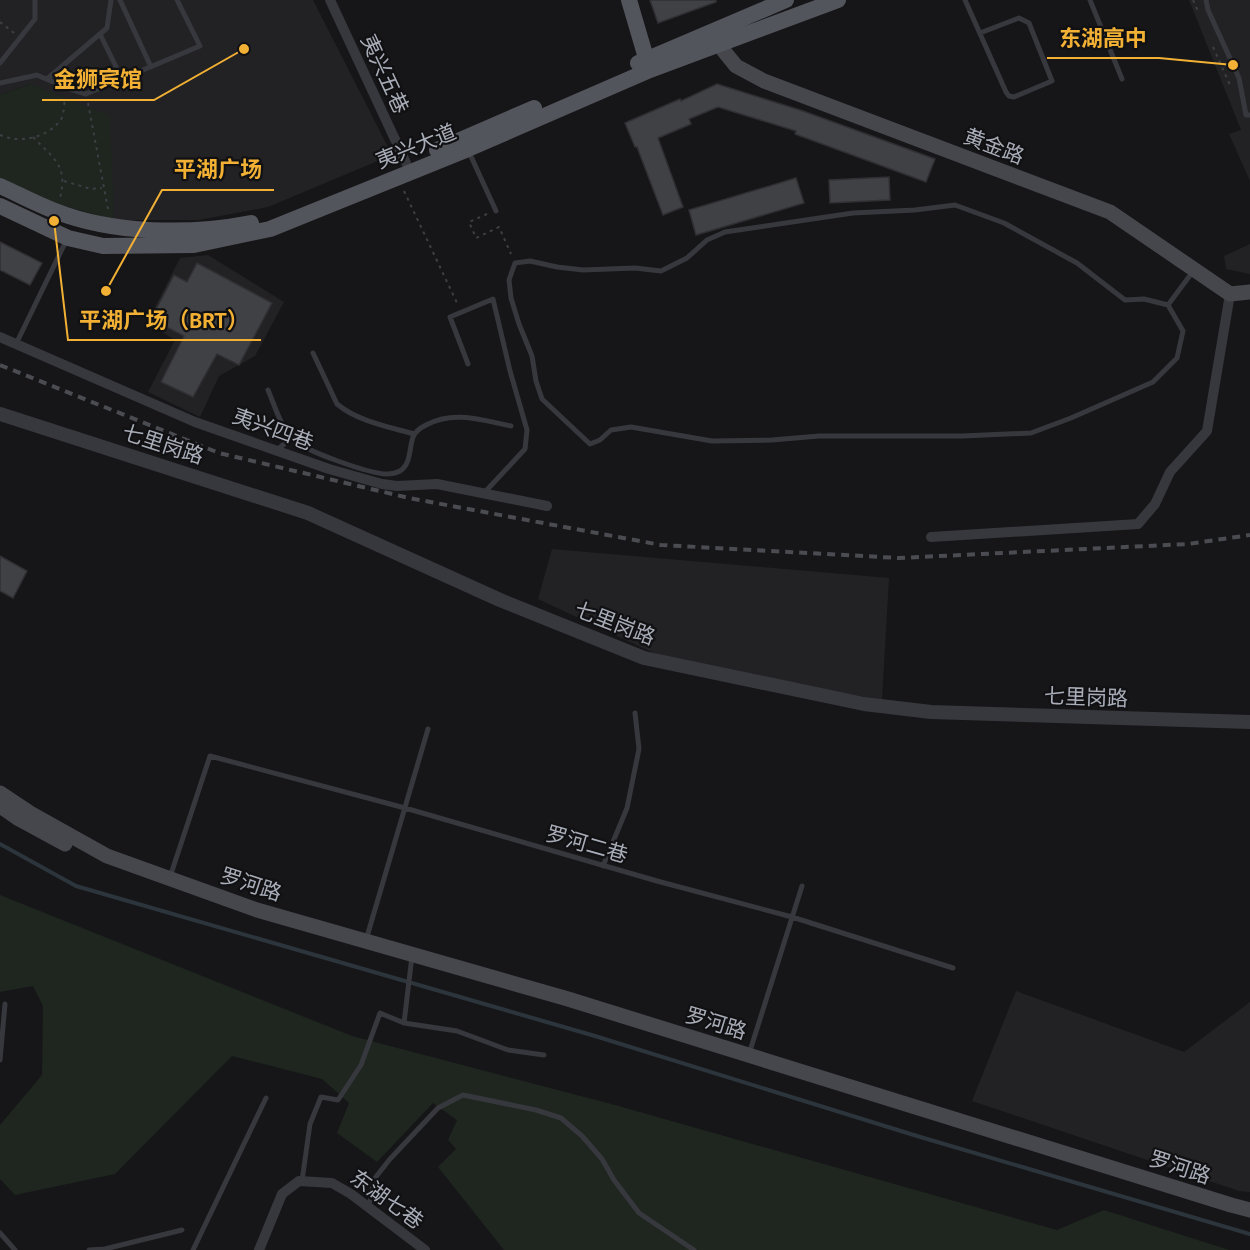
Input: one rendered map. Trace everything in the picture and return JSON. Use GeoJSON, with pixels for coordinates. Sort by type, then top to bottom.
{"type":"FeatureCollection","features":[{"type":"Feature","properties":{"kind":"main road"},"geometry":{"type":"LineString","coordinates":[[629,0],[648,65]]}},
{"type":"Feature","properties":{"kind":"main road","name":"夷兴大道"},"geometry":{"type":"LineString","coordinates":[[0,186],[56,212],[116,227],[194,231],[236,226],[267,219],[402,170],[468,149],[786,0]]}},
{"type":"Feature","properties":{"kind":"main road","name":"夷兴大道"},"geometry":{"type":"LineString","coordinates":[[0,206],[68,238],[103,246],[194,244],[270,229],[648,65],[719,45],[838,0]]}},
{"type":"Feature","properties":{"kind":"main road","name":"黄金路"},"geometry":{"type":"LineString","coordinates":[[719,45],[736,66],[764,81],[1110,212],[1230,294]]}},
{"type":"Feature","properties":{"kind":"main road"},"geometry":{"type":"LineString","coordinates":[[1230,294],[1250,292]]}},
{"type":"Feature","properties":{"kind":"main road","name":"罗河路"},"geometry":{"type":"LineString","coordinates":[[0,793],[30,813],[107,856],[257,910],[568,999],[1250,1210]]}},
{"type":"Feature","properties":{"kind":"main road","name":"罗河路"},"geometry":{"type":"LineString","coordinates":[[0,806],[19,819],[105,866],[169,878]]}},
{"type":"Feature","properties":{"kind":"street","name":"夷兴五巷"},"geometry":{"type":"LineString","coordinates":[[330,0],[402,170]]}},
{"type":"Feature","properties":{"kind":"street"},"geometry":{"type":"LineString","coordinates":[[931,537],[1138,524],[1155,504],[1170,472],[1207,431],[1230,294]]}},
{"type":"Feature","properties":{"kind":"street","name":"夷兴四巷"},"geometry":{"type":"LineString","coordinates":[[0,337],[195,422],[276,452],[382,484],[397,486],[437,484],[547,506]]}},
{"type":"Feature","properties":{"kind":"street","name":"七里岗路"},"geometry":{"type":"LineString","coordinates":[[0,414],[308,513],[500,600],[644,658],[864,704],[931,712],[1250,722]]}},
{"type":"Feature","properties":{"kind":"street"},"geometry":{"type":"LineString","coordinates":[[259,1250],[282,1194],[292,1185],[302,1181]]}},
{"type":"Feature","properties":{"kind":"street","name":"东湖七巷"},"geometry":{"type":"LineString","coordinates":[[302,1181],[332,1183],[351,1194],[425,1250]]}},
{"type":"Feature","properties":{"kind":"lane"},"geometry":{"type":"LineString","coordinates":[[0,63],[35,19],[35,0]]}},
{"type":"Feature","properties":{"kind":"lane"},"geometry":{"type":"LineString","coordinates":[[47,79],[107,28],[111,0]]}},
{"type":"Feature","properties":{"kind":"lane"},"geometry":{"type":"LineString","coordinates":[[120,0],[152,67]]}},
{"type":"Feature","properties":{"kind":"lane"},"geometry":{"type":"LineString","coordinates":[[0,83],[37,75],[86,94],[200,46],[177,0]]}},
{"type":"Feature","properties":{"kind":"lane"},"geometry":{"type":"LineString","coordinates":[[965,0],[1006,92],[1009,96],[1014,97],[1052,81],[1029,23],[1019,18],[980,33]]}},
{"type":"Feature","properties":{"kind":"lane"},"geometry":{"type":"LineString","coordinates":[[1090,0],[1122,79]]}},
{"type":"Feature","properties":{"kind":"lane"},"geometry":{"type":"LineString","coordinates":[[1206,0],[1208,10],[1239,78],[1246,115],[1250,115]]}},
{"type":"Feature","properties":{"kind":"lane"},"geometry":{"type":"LineString","coordinates":[[100,34],[122,79]]}},
{"type":"Feature","properties":{"kind":"lane"},"geometry":{"type":"LineString","coordinates":[[468,149],[496,211]]}},
{"type":"Feature","properties":{"kind":"lane"},"geometry":{"type":"LineString","coordinates":[[955,205],[1004,223],[1077,263],[1125,300],[1144,299],[1168,305],[1183,331],[1177,358],[1153,382],[1031,433],[962,436],[819,436],[772,440],[712,441],[631,426],[611,430],[600,440],[590,444],[542,399],[532,356],[511,298],[509,280],[515,263],[530,261],[583,270],[635,268],[661,271],[687,258],[707,240],[724,232],[853,213],[915,210],[955,205]]}},
{"type":"Feature","properties":{"kind":"lane"},"geometry":{"type":"LineString","coordinates":[[16,344],[68,238]]}},
{"type":"Feature","properties":{"kind":"lane"},"geometry":{"type":"LineString","coordinates":[[1168,305],[1194,270]]}},
{"type":"Feature","properties":{"kind":"lane"},"geometry":{"type":"LineString","coordinates":[[468,364],[450,317],[493,299],[527,430],[525,449],[484,493]]}},
{"type":"Feature","properties":{"kind":"lane"},"geometry":{"type":"LineString","coordinates":[[314,353],[337,404],[380,424],[414,434]]}},
{"type":"Feature","properties":{"kind":"lane"},"geometry":{"type":"LineString","coordinates":[[268,390],[291,438],[302,447],[316,454],[384,475],[400,471],[406,465],[414,434],[435,420],[448,417],[469,417],[511,426]]}},
{"type":"Feature","properties":{"kind":"lane"},"geometry":{"type":"LineString","coordinates":[[276,452],[291,438]]}},
{"type":"Feature","properties":{"kind":"lane"},"geometry":{"type":"LineString","coordinates":[[603,866],[627,808],[639,749],[635,713]]}},
{"type":"Feature","properties":{"kind":"lane"},"geometry":{"type":"LineString","coordinates":[[366,941],[429,729]]}},
{"type":"Feature","properties":{"kind":"lane","name":"罗河二巷"},"geometry":{"type":"LineString","coordinates":[[169,878],[210,756],[405,808],[603,866],[792,917],[953,968]]}},
{"type":"Feature","properties":{"kind":"lane"},"geometry":{"type":"LineString","coordinates":[[749,1055],[802,886]]}},
{"type":"Feature","properties":{"kind":"lane"},"geometry":{"type":"LineString","coordinates":[[404,1023],[412,955]]}},
{"type":"Feature","properties":{"kind":"lane"},"geometry":{"type":"LineString","coordinates":[[0,1060],[5,1004]]}},
{"type":"Feature","properties":{"kind":"lane"},"geometry":{"type":"LineString","coordinates":[[302,1181],[308,1132],[321,1097],[338,1100],[361,1065],[380,1013],[404,1023],[457,1031],[508,1050],[544,1055]]}},
{"type":"Feature","properties":{"kind":"lane"},"geometry":{"type":"LineString","coordinates":[[369,1208],[375,1178],[438,1108],[463,1095],[536,1110],[561,1118],[582,1136],[602,1159],[639,1213],[694,1250]]}},
{"type":"Feature","properties":{"kind":"lane"},"geometry":{"type":"LineString","coordinates":[[193,1250],[266,1098]]}},
{"type":"Feature","properties":{"kind":"lane"},"geometry":{"type":"LineString","coordinates":[[88,1250],[105,1249],[182,1230]]}},
{"type":"Feature","properties":{"kind":"lane"},"geometry":{"type":"LineString","coordinates":[[0,1233],[15,1250]]}},
{"type":"Feature","properties":{"kind":"path"},"geometry":{"type":"LineString","coordinates":[[0,22],[20,38]]}},
{"type":"Feature","properties":{"kind":"path"},"geometry":{"type":"LineString","coordinates":[[0,135],[10,140],[26,140],[49,131],[62,120],[67,88]]}},
{"type":"Feature","properties":{"kind":"path"},"geometry":{"type":"LineString","coordinates":[[86,94],[94,127],[102,188],[109,215]]}},
{"type":"Feature","properties":{"kind":"path"},"geometry":{"type":"LineString","coordinates":[[33,137],[60,165],[64,181],[56,212]]}},
{"type":"Feature","properties":{"kind":"path"},"geometry":{"type":"LineString","coordinates":[[402,170],[461,313]]}},
{"type":"Feature","properties":{"kind":"path"},"geometry":{"type":"LineString","coordinates":[[64,181],[91,189],[102,188]]}},
{"type":"Feature","properties":{"kind":"path"},"geometry":{"type":"LineString","coordinates":[[496,211],[469,222],[476,238],[499,227],[515,263]]}},
{"type":"Feature","properties":{"kind":"shaded area"},"geometry":{"type":"Polygon","coordinates":[[[0,0],[313,0],[392,155],[268,207],[199,220],[114,220],[31,84],[0,95],[0,0]]]}},
{"type":"Feature","properties":{"kind":"shaded area"},"geometry":{"type":"Polygon","coordinates":[[[1189,0],[1250,0],[1250,181],[1229,134],[1241,130],[1189,0]]]}},
{"type":"Feature","properties":{"kind":"shaded area"},"geometry":{"type":"Polygon","coordinates":[[[31,84],[110,116],[114,220],[51,202],[0,179],[0,95],[31,84]]]}},
{"type":"Feature","properties":{"kind":"shaded area"},"geometry":{"type":"Polygon","coordinates":[[[1250,244],[1250,274],[1226,269],[1224,256],[1250,244]]]}},
{"type":"Feature","properties":{"kind":"shaded area"},"geometry":{"type":"Polygon","coordinates":[[[208,255],[284,302],[255,356],[219,376],[200,417],[148,392],[175,340],[147,323],[180,258],[208,255]]]}},
{"type":"Feature","properties":{"kind":"shaded area"},"geometry":{"type":"Polygon","coordinates":[[[552,549],[889,578],[882,700],[716,671],[658,655],[538,599],[552,549]]]}},
{"type":"Feature","properties":{"kind":"shaded area"},"geometry":{"type":"Polygon","coordinates":[[[0,895],[352,1036],[615,1105],[1057,1230],[1104,1210],[1229,1250],[504,1250],[438,1167],[456,1149],[448,1140],[457,1120],[433,1103],[377,1162],[337,1133],[349,1103],[322,1079],[232,1056],[115,1174],[15,1195],[0,1179],[0,1125],[42,1075],[43,1006],[33,986],[0,992],[0,895]]]}},
{"type":"Feature","properties":{"kind":"shaded area"},"geometry":{"type":"Polygon","coordinates":[[[1016,991],[1184,1052],[1250,1002],[1250,1192],[1239,1191],[972,1101],[1016,991]]]}},
{"type":"Feature","properties":{"kind":"building"},"geometry":{"type":"Polygon","coordinates":[[[650,0],[716,0],[716,2],[658,23],[650,0]]]}},
{"type":"Feature","properties":{"kind":"building"},"geometry":{"type":"Polygon","coordinates":[[[717,84],[803,111],[935,159],[926,182],[795,134],[796,131],[718,107],[689,119],[691,124],[658,138],[683,207],[663,215],[637,147],[625,123],[717,84]]]}},
{"type":"Feature","properties":{"kind":"building"},"geometry":{"type":"Polygon","coordinates":[[[889,177],[890,200],[830,203],[829,180],[889,177]]]}},
{"type":"Feature","properties":{"kind":"building"},"geometry":{"type":"Polygon","coordinates":[[[796,178],[804,203],[696,235],[689,210],[796,178]]]}},
{"type":"Feature","properties":{"kind":"building"},"geometry":{"type":"Polygon","coordinates":[[[0,242],[42,263],[30,285],[0,270],[0,242]]]}},
{"type":"Feature","properties":{"kind":"building"},"geometry":{"type":"Polygon","coordinates":[[[197,263],[272,303],[239,365],[217,354],[193,397],[161,382],[184,336],[151,319],[174,275],[187,282],[197,263]]]}},
{"type":"Feature","properties":{"kind":"building"},"geometry":{"type":"Polygon","coordinates":[[[0,556],[27,571],[13,598],[0,591],[0,556]]]}},
{"type":"Feature","properties":{"kind":"waterway"},"geometry":{"type":"LineString","coordinates":[[0,844],[76,886],[595,1036],[917,1136],[1250,1234]]}},
{"type":"Feature","properties":{"kind":"railway"},"geometry":{"type":"LineString","coordinates":[[0,365],[219,453],[409,498],[661,545],[899,558],[1188,544],[1250,535]]}},
{"type":"Feature","properties":{"kind":"place","name":"金狮宾馆"},"geometry":{"type":"Point","coordinates":[244,49]}},
{"type":"Feature","properties":{"kind":"place","name":"东湖高中"},"geometry":{"type":"Point","coordinates":[1233,65]}},
{"type":"Feature","properties":{"kind":"place","name":"平湖广场（BRT）"},"geometry":{"type":"Point","coordinates":[54,221]}},
{"type":"Feature","properties":{"kind":"place","name":"平湖广场"},"geometry":{"type":"Point","coordinates":[106,291]}}]}
